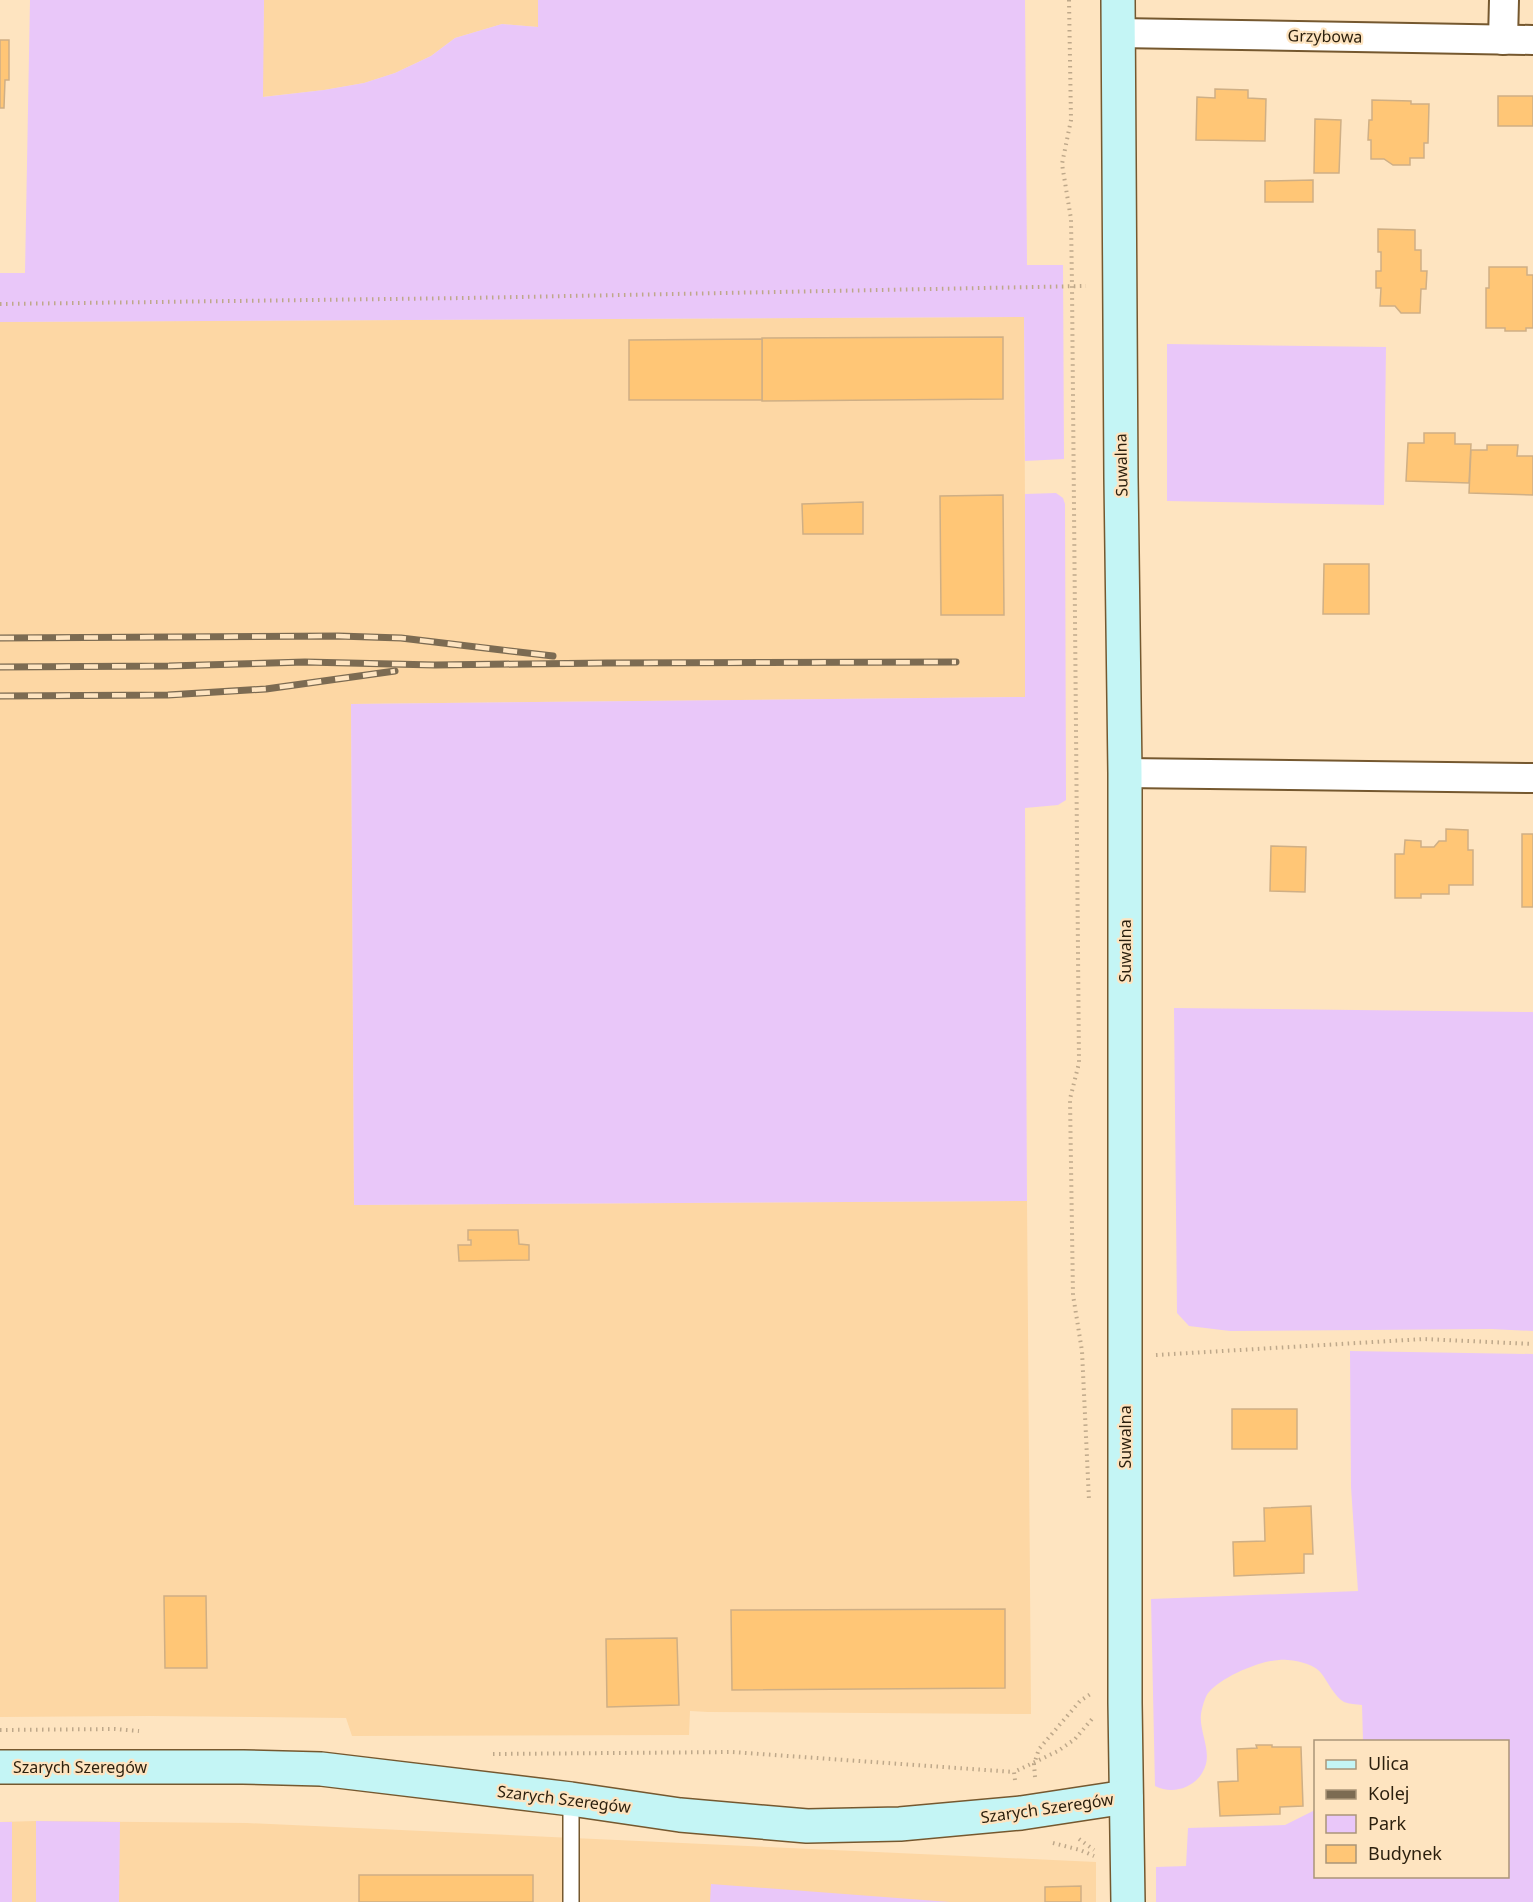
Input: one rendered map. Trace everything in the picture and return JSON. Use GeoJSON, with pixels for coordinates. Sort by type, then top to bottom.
{"type":"FeatureCollection","features":[{"type":"Feature","properties":{"kind":"street","name":"Suwalna"},"geometry":{"type":"LineString","coordinates":[[1118,0],[1125,773],[1128,1902]]}},
{"type":"Feature","properties":{"kind":"street"},"geometry":{"type":"LineString","coordinates":[[1503,40],[1504,0]]}},
{"type":"Feature","properties":{"kind":"street","name":"Grzybowa"},"geometry":{"type":"LineString","coordinates":[[1118,33],[1533,40]]}},
{"type":"Feature","properties":{"kind":"street"},"geometry":{"type":"LineString","coordinates":[[1125,773],[1533,778]]}},
{"type":"Feature","properties":{"kind":"street","name":"Szarych Szeregów"},"geometry":{"type":"LineString","coordinates":[[0,1767],[321,1769],[571,1799],[680,1815],[807,1826],[900,1824],[1021,1813],[1126,1797]]}},
{"type":"Feature","properties":{"kind":"lane"},"geometry":{"type":"LineString","coordinates":[[570,1902],[571,1799]]}},
{"type":"Feature","properties":{"kind":"path"},"geometry":{"type":"LineString","coordinates":[[1069,0],[1071,120],[1062,164],[1071,219],[1079,1063],[1070,1099],[1072,1295],[1082,1351],[1089,1503]]}},
{"type":"Feature","properties":{"kind":"path"},"geometry":{"type":"LineString","coordinates":[[0,304],[1058,287]]}},
{"type":"Feature","properties":{"kind":"path"},"geometry":{"type":"LineString","coordinates":[[1125,1355],[1424,1339],[1533,1344]]}},
{"type":"Feature","properties":{"kind":"path"},"geometry":{"type":"LineString","coordinates":[[0,1730],[147,1731]]}},
{"type":"Feature","properties":{"kind":"path"},"geometry":{"type":"LineString","coordinates":[[491,1754],[732,1752],[1014,1772]]}},
{"type":"Feature","properties":{"kind":"shaded area"},"geometry":{"type":"Polygon","coordinates":[[[264,0],[538,0],[538,27],[502,24],[455,38],[431,56],[395,73],[364,83],[262,97],[264,0]]]}},
{"type":"Feature","properties":{"kind":"shaded area"},"geometry":{"type":"Polygon","coordinates":[[[1024,317],[1026,697],[351,704],[354,1205],[1027,1201],[1031,1714],[690,1711],[689,1735],[352,1736],[346,1718],[0,1717],[0,322],[1024,317]]]}},
{"type":"Feature","properties":{"kind":"shaded area"},"geometry":{"type":"Polygon","coordinates":[[[0,1822],[247,1823],[1096,1862],[1096,1902],[0,1902],[0,1822]]]}},
{"type":"Feature","properties":{"kind":"green space"},"geometry":{"type":"Polygon","coordinates":[[[30,0],[264,0],[263,97],[364,83],[395,73],[431,56],[455,38],[502,24],[538,27],[538,0],[1025,0],[1027,265],[1063,265],[1064,459],[1025,461],[1024,317],[0,322],[0,273],[25,273],[30,0]]]}},
{"type":"Feature","properties":{"kind":"green space"},"geometry":{"type":"Polygon","coordinates":[[[1167,344],[1386,347],[1384,505],[1167,501],[1167,344]]]}},
{"type":"Feature","properties":{"kind":"green space"},"geometry":{"type":"Polygon","coordinates":[[[1056,493],[1063,498],[1065,504],[1066,800],[1058,805],[1025,808],[1027,1201],[354,1205],[351,704],[1025,697],[1025,494],[1056,493]]]}},
{"type":"Feature","properties":{"kind":"green space"},"geometry":{"type":"Polygon","coordinates":[[[1174,1008],[1533,1012],[1533,1331],[1491,1329],[1230,1331],[1189,1326],[1177,1313],[1174,1008]]]}},
{"type":"Feature","properties":{"kind":"green space"},"geometry":{"type":"Polygon","coordinates":[[[1350,1351],[1533,1354],[1533,1902],[1156,1902],[1156,1867],[1186,1866],[1188,1828],[1285,1825],[1314,1810],[1314,1878],[1509,1878],[1509,1740],[1363,1740],[1362,1705],[1344,1702],[1334,1693],[1321,1673],[1302,1662],[1284,1660],[1261,1663],[1215,1686],[1206,1696],[1201,1714],[1207,1758],[1203,1772],[1186,1787],[1171,1790],[1155,1786],[1151,1599],[1358,1591],[1351,1487],[1350,1351]]]}},
{"type":"Feature","properties":{"kind":"green space"},"geometry":{"type":"Polygon","coordinates":[[[36,1821],[120,1822],[119,1902],[36,1902],[36,1821]]]}},
{"type":"Feature","properties":{"kind":"green space"},"geometry":{"type":"Polygon","coordinates":[[[0,1822],[12,1822],[12,1902],[0,1902],[0,1822]]]}},
{"type":"Feature","properties":{"kind":"green space"},"geometry":{"type":"Polygon","coordinates":[[[711,1884],[950,1902],[710,1902],[711,1884]]]}},
{"type":"Feature","properties":{"kind":"building"},"geometry":{"type":"Polygon","coordinates":[[[0,40],[9,40],[9,80],[5,80],[4,108],[0,108],[0,40]]]}},
{"type":"Feature","properties":{"kind":"building"},"geometry":{"type":"Polygon","coordinates":[[[1215,89],[1248,90],[1248,98],[1266,99],[1265,141],[1196,140],[1197,97],[1215,98],[1215,89]]]}},
{"type":"Feature","properties":{"kind":"building"},"geometry":{"type":"Polygon","coordinates":[[[1498,96],[1533,96],[1533,126],[1498,126],[1498,96]]]}},
{"type":"Feature","properties":{"kind":"building"},"geometry":{"type":"Polygon","coordinates":[[[1372,100],[1429,104],[1428,143],[1424,143],[1424,158],[1410,158],[1410,165],[1393,165],[1384,159],[1371,159],[1371,140],[1368,140],[1369,120],[1372,120],[1372,100]]]}},
{"type":"Feature","properties":{"kind":"building"},"geometry":{"type":"Polygon","coordinates":[[[1315,119],[1341,120],[1339,173],[1314,173],[1315,119]]]}},
{"type":"Feature","properties":{"kind":"building"},"geometry":{"type":"Polygon","coordinates":[[[1313,180],[1313,202],[1265,202],[1265,181],[1313,180]]]}},
{"type":"Feature","properties":{"kind":"building"},"geometry":{"type":"Polygon","coordinates":[[[1378,229],[1415,230],[1415,250],[1421,250],[1421,271],[1427,271],[1426,289],[1421,289],[1420,313],[1401,313],[1395,306],[1380,306],[1381,288],[1376,288],[1376,271],[1381,271],[1378,229]]]}},
{"type":"Feature","properties":{"kind":"building"},"geometry":{"type":"Polygon","coordinates":[[[1489,267],[1527,267],[1527,275],[1533,275],[1533,328],[1526,328],[1526,331],[1505,331],[1505,328],[1486,328],[1486,288],[1489,288],[1489,267]]]}},
{"type":"Feature","properties":{"kind":"building"},"geometry":{"type":"Polygon","coordinates":[[[1003,337],[1003,399],[762,401],[762,338],[1003,337]]]}},
{"type":"Feature","properties":{"kind":"building"},"geometry":{"type":"Polygon","coordinates":[[[762,339],[762,400],[629,400],[629,340],[762,339]]]}},
{"type":"Feature","properties":{"kind":"building"},"geometry":{"type":"Polygon","coordinates":[[[1424,433],[1455,433],[1455,444],[1471,444],[1469,483],[1406,481],[1408,443],[1424,443],[1424,433]]]}},
{"type":"Feature","properties":{"kind":"building"},"geometry":{"type":"Polygon","coordinates":[[[1487,445],[1518,445],[1517,456],[1533,456],[1533,495],[1469,493],[1471,450],[1487,450],[1487,445]]]}},
{"type":"Feature","properties":{"kind":"building"},"geometry":{"type":"Polygon","coordinates":[[[1003,495],[1004,615],[941,615],[940,496],[1003,495]]]}},
{"type":"Feature","properties":{"kind":"building"},"geometry":{"type":"Polygon","coordinates":[[[863,502],[863,534],[803,534],[802,504],[863,502]]]}},
{"type":"Feature","properties":{"kind":"building"},"geometry":{"type":"Polygon","coordinates":[[[1324,564],[1369,564],[1369,614],[1323,614],[1324,564]]]}},
{"type":"Feature","properties":{"kind":"building"},"geometry":{"type":"Polygon","coordinates":[[[1446,829],[1468,830],[1468,850],[1473,850],[1473,885],[1449,885],[1449,894],[1421,894],[1421,898],[1395,898],[1395,854],[1404,854],[1405,840],[1421,841],[1421,847],[1434,847],[1439,841],[1446,841],[1446,829]]]}},
{"type":"Feature","properties":{"kind":"building"},"geometry":{"type":"Polygon","coordinates":[[[1522,834],[1533,834],[1533,907],[1522,907],[1522,834]]]}},
{"type":"Feature","properties":{"kind":"building"},"geometry":{"type":"Polygon","coordinates":[[[1271,846],[1306,847],[1305,892],[1270,891],[1271,846]]]}},
{"type":"Feature","properties":{"kind":"building"},"geometry":{"type":"Polygon","coordinates":[[[468,1230],[518,1230],[519,1244],[529,1245],[529,1260],[459,1261],[458,1245],[471,1245],[471,1240],[468,1240],[468,1230]]]}},
{"type":"Feature","properties":{"kind":"building"},"geometry":{"type":"Polygon","coordinates":[[[1232,1409],[1297,1409],[1297,1449],[1232,1449],[1232,1409]]]}},
{"type":"Feature","properties":{"kind":"building"},"geometry":{"type":"Polygon","coordinates":[[[1311,1506],[1313,1554],[1304,1554],[1304,1573],[1234,1576],[1233,1542],[1265,1541],[1264,1508],[1311,1506]]]}},
{"type":"Feature","properties":{"kind":"building"},"geometry":{"type":"Polygon","coordinates":[[[164,1596],[206,1596],[207,1668],[165,1668],[164,1596]]]}},
{"type":"Feature","properties":{"kind":"building"},"geometry":{"type":"Polygon","coordinates":[[[1005,1609],[1005,1688],[732,1690],[731,1610],[1005,1609]]]}},
{"type":"Feature","properties":{"kind":"building"},"geometry":{"type":"Polygon","coordinates":[[[677,1638],[679,1705],[607,1707],[606,1639],[677,1638]]]}},
{"type":"Feature","properties":{"kind":"building"},"geometry":{"type":"Polygon","coordinates":[[[1256,1745],[1301,1747],[1303,1806],[1280,1807],[1280,1814],[1220,1816],[1218,1782],[1238,1781],[1237,1749],[1257,1748],[1256,1745]]]}},
{"type":"Feature","properties":{"kind":"building"},"geometry":{"type":"Polygon","coordinates":[[[359,1875],[533,1875],[533,1902],[359,1902],[359,1875]]]}},
{"type":"Feature","properties":{"kind":"building"},"geometry":{"type":"Polygon","coordinates":[[[1081,1886],[1081,1902],[1045,1902],[1045,1887],[1081,1886]]]}},
{"type":"Feature","properties":{"kind":"railway"},"geometry":{"type":"LineString","coordinates":[[0,638],[338,636],[401,638],[553,656]]}},
{"type":"Feature","properties":{"kind":"railway"},"geometry":{"type":"LineString","coordinates":[[0,667],[305,662],[435,665],[956,662]]}},
{"type":"Feature","properties":{"kind":"railway"},"geometry":{"type":"LineString","coordinates":[[0,696],[168,695],[266,689],[395,671]]}}]}
